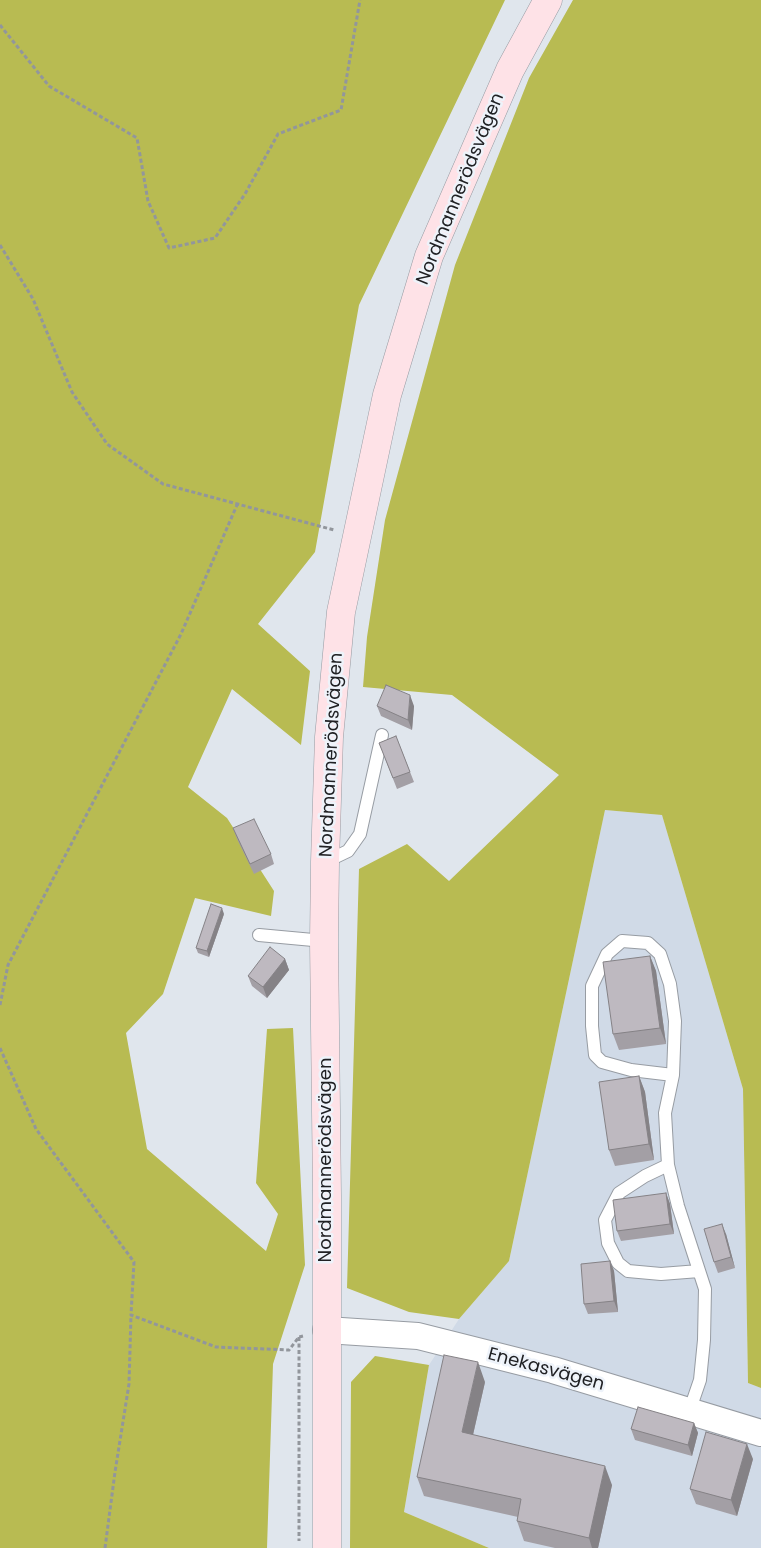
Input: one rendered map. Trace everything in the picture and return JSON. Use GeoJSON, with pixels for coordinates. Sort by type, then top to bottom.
{"type":"FeatureCollection","features":[{"type":"Feature","properties":{"kind":"main road","name":"Nordmannerödsvägen"},"geometry":{"type":"LineString","coordinates":[[327,1548],[325,862],[329,737],[342,612],[387,394],[429,256],[510,70],[548,0]]}},
{"type":"Feature","properties":{"kind":"street","name":"Enekasvägen"},"geometry":{"type":"LineString","coordinates":[[326,1330],[418,1336],[554,1370],[761,1434]]}},
{"type":"Feature","properties":{"kind":"lane"},"geometry":{"type":"LineString","coordinates":[[325,862],[348,851],[360,834],[382,735]]}},
{"type":"Feature","properties":{"kind":"lane"},"geometry":{"type":"LineString","coordinates":[[259,935],[324,941]]}},
{"type":"Feature","properties":{"kind":"lane"},"geometry":{"type":"LineString","coordinates":[[673,1075],[631,1070],[602,1062],[595,1055],[592,1026],[592,986],[607,954],[622,941],[648,943],[660,954],[670,984],[675,1021],[673,1075],[665,1113],[668,1165],[678,1206],[705,1289],[704,1340],[700,1380],[689,1412]]}},
{"type":"Feature","properties":{"kind":"lane"},"geometry":{"type":"LineString","coordinates":[[668,1165],[645,1176],[619,1193],[605,1220],[608,1243],[618,1263],[628,1271],[661,1274],[699,1271]]}},
{"type":"Feature","properties":{"kind":"path"},"geometry":{"type":"LineString","coordinates":[[0,25],[49,86],[137,138],[148,201],[169,248],[215,238],[245,194],[278,134],[341,110],[360,0]]}},
{"type":"Feature","properties":{"kind":"path"},"geometry":{"type":"LineString","coordinates":[[0,245],[34,299],[72,392],[107,444],[163,484],[237,505],[337,530],[357,533]]}},
{"type":"Feature","properties":{"kind":"path"},"geometry":{"type":"LineString","coordinates":[[0,1004],[8,966],[181,634],[237,505]]}},
{"type":"Feature","properties":{"kind":"path"},"geometry":{"type":"LineString","coordinates":[[0,1048],[36,1129],[134,1262],[130,1315],[129,1384],[105,1548]]}},
{"type":"Feature","properties":{"kind":"path"},"geometry":{"type":"LineString","coordinates":[[130,1315],[216,1347],[289,1350],[299,1337],[300,1548]]}},
{"type":"Feature","properties":{"kind":"shaded area"},"geometry":{"type":"Polygon","coordinates":[[[0,0],[505,0],[359,305],[315,552],[258,624],[310,671],[301,745],[232,689],[188,787],[227,818],[274,891],[271,916],[195,898],[163,994],[126,1033],[147,1149],[266,1251],[278,1214],[256,1183],[267,1029],[293,1028],[305,1265],[273,1364],[267,1548],[0,1548],[0,0]]]}},
{"type":"Feature","properties":{"kind":"shaded area"},"geometry":{"type":"Polygon","coordinates":[[[573,0],[761,0],[761,1388],[748,1383],[743,1089],[662,815],[605,810],[509,1261],[459,1319],[409,1312],[347,1288],[359,869],[407,844],[449,881],[559,775],[452,695],[363,687],[367,637],[385,520],[455,265],[529,78],[573,0]]]}},
{"type":"Feature","properties":{"kind":"shaded area"},"geometry":{"type":"Polygon","coordinates":[[[605,810],[662,815],[743,1089],[748,1383],[761,1388],[761,1548],[489,1548],[404,1512],[429,1365],[459,1319],[509,1261],[605,810]]]}},
{"type":"Feature","properties":{"kind":"shaded area"},"geometry":{"type":"Polygon","coordinates":[[[375,1356],[429,1365],[404,1512],[489,1548],[350,1548],[351,1382],[375,1356]]]}},
{"type":"Feature","properties":{"kind":"building"},"geometry":{"type":"Polygon","coordinates":[[[386,685],[410,695],[408,720],[377,706],[386,685]]]}},
{"type":"Feature","properties":{"kind":"building"},"geometry":{"type":"Polygon","coordinates":[[[396,736],[410,772],[393,778],[379,743],[396,736]]]}},
{"type":"Feature","properties":{"kind":"building"},"geometry":{"type":"Polygon","coordinates":[[[254,819],[271,854],[250,864],[233,828],[254,819]]]}},
{"type":"Feature","properties":{"kind":"building"},"geometry":{"type":"Polygon","coordinates":[[[211,904],[222,908],[207,951],[196,948],[211,904]]]}},
{"type":"Feature","properties":{"kind":"building"},"geometry":{"type":"Polygon","coordinates":[[[270,947],[285,959],[263,987],[248,976],[270,947]]]}},
{"type":"Feature","properties":{"kind":"building"},"geometry":{"type":"Polygon","coordinates":[[[650,956],[660,1028],[613,1034],[603,962],[650,956]]]}},
{"type":"Feature","properties":{"kind":"building"},"geometry":{"type":"Polygon","coordinates":[[[639,1076],[649,1144],[609,1150],[599,1082],[639,1076]]]}},
{"type":"Feature","properties":{"kind":"building"},"geometry":{"type":"Polygon","coordinates":[[[666,1193],[670,1224],[617,1231],[613,1200],[666,1193]]]}},
{"type":"Feature","properties":{"kind":"building"},"geometry":{"type":"Polygon","coordinates":[[[722,1224],[731,1257],[714,1262],[704,1229],[722,1224]]]}},
{"type":"Feature","properties":{"kind":"building"},"geometry":{"type":"Polygon","coordinates":[[[610,1261],[614,1301],[584,1304],[581,1264],[610,1261]]]}},
{"type":"Feature","properties":{"kind":"building"},"geometry":{"type":"Polygon","coordinates":[[[444,1355],[478,1362],[462,1432],[605,1466],[589,1538],[517,1521],[521,1499],[417,1477],[444,1355]]]}},
{"type":"Feature","properties":{"kind":"building"},"geometry":{"type":"Polygon","coordinates":[[[638,1407],[694,1423],[688,1445],[631,1429],[638,1407]]]}},
{"type":"Feature","properties":{"kind":"building"},"geometry":{"type":"Polygon","coordinates":[[[706,1432],[747,1444],[731,1500],[690,1489],[706,1432]]]}}]}
